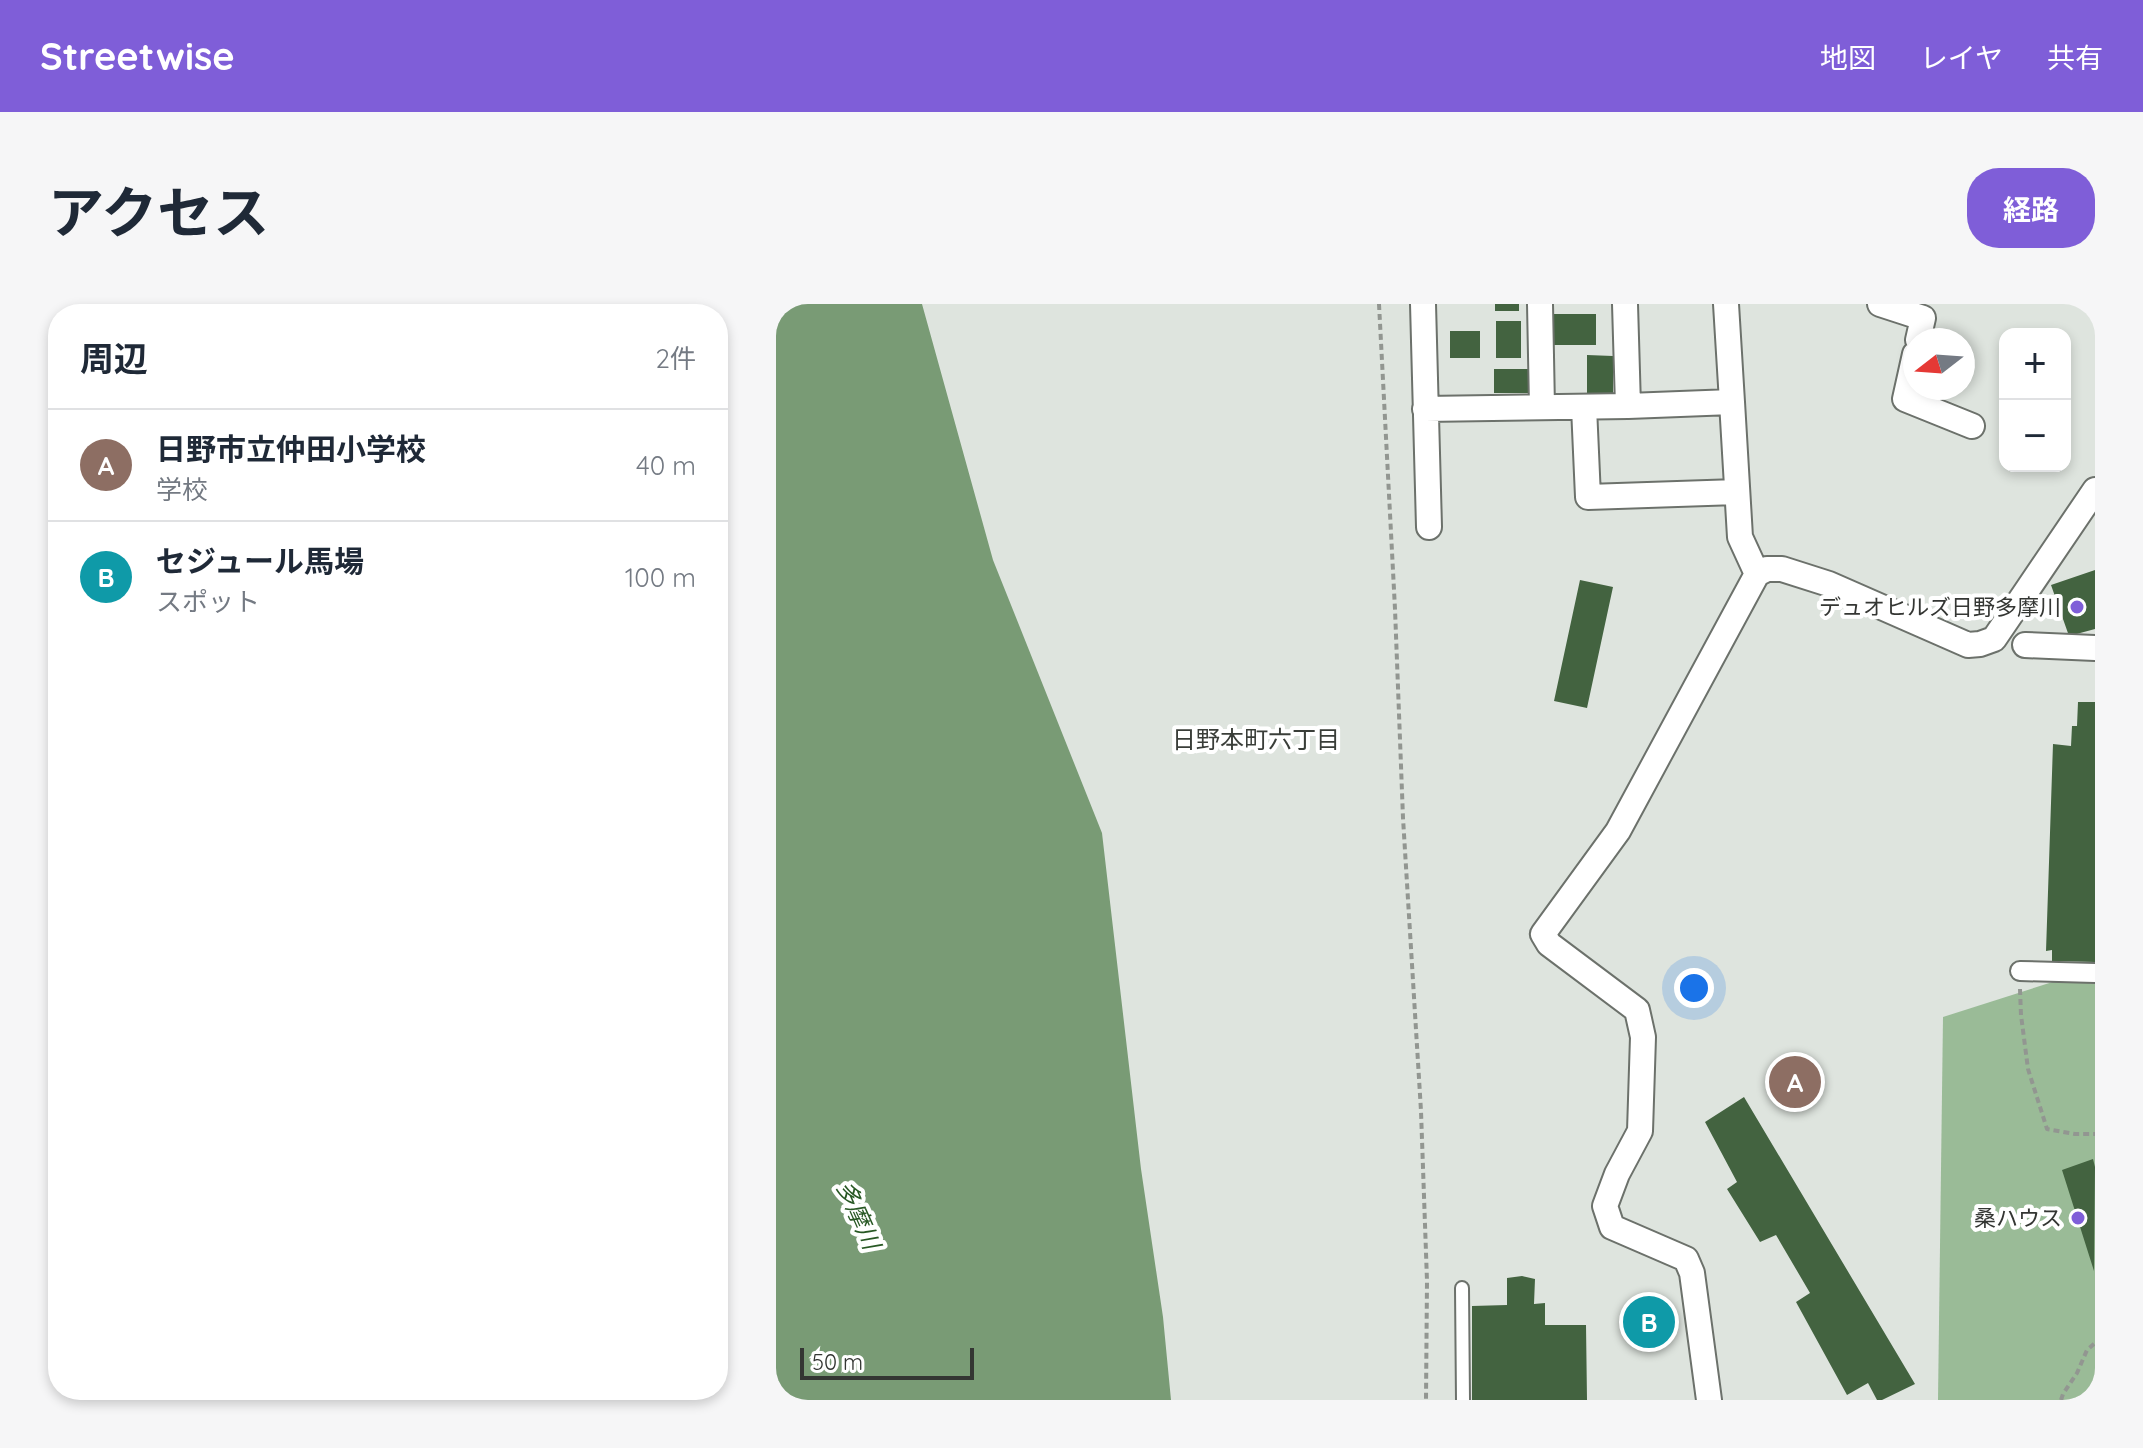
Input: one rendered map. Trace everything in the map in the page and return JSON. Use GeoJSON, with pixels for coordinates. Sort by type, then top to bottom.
{"type":"FeatureCollection","features":[{"type":"Feature","properties":{"kind":"street"},"geometry":{"type":"LineString","coordinates":[[1423,304],[1429,527]]}},
{"type":"Feature","properties":{"kind":"street"},"geometry":{"type":"LineString","coordinates":[[1540,304],[1542,407]]}},
{"type":"Feature","properties":{"kind":"street"},"geometry":{"type":"LineString","coordinates":[[1625,304],[1628,406]]}},
{"type":"Feature","properties":{"kind":"street"},"geometry":{"type":"LineString","coordinates":[[1726,304],[1740,537],[1757,574]]}},
{"type":"Feature","properties":{"kind":"street"},"geometry":{"type":"LineString","coordinates":[[1880,304],[1923,318],[1921,328]]}},
{"type":"Feature","properties":{"kind":"street"},"geometry":{"type":"LineString","coordinates":[[1907,400],[1972,426]]}},
{"type":"Feature","properties":{"kind":"street"},"geometry":{"type":"LineString","coordinates":[[1425,409],[1732,402]]}},
{"type":"Feature","properties":{"kind":"street"},"geometry":{"type":"LineString","coordinates":[[1584,407],[1588,497],[1737,492]]}},
{"type":"Feature","properties":{"kind":"street"},"geometry":{"type":"LineString","coordinates":[[1709,1400],[1692,1273],[1686,1259],[1612,1227],[1605,1206],[1617,1174],[1640,1131],[1643,1037],[1637,1010],[1549,944],[1543,934],[1618,831],[1757,574],[1767,569],[1782,569],[1829,584],[1968,645],[1980,644],[1994,639],[2095,490]]}},
{"type":"Feature","properties":{"kind":"street"},"geometry":{"type":"LineString","coordinates":[[2025,645],[2095,648]]}},
{"type":"Feature","properties":{"kind":"street"},"geometry":{"type":"LineString","coordinates":[[2020,971],[2095,973]]}},
{"type":"Feature","properties":{"kind":"lane"},"geometry":{"type":"LineString","coordinates":[[1462,1288],[1463,1400]]}},
{"type":"Feature","properties":{"kind":"path"},"geometry":{"type":"LineString","coordinates":[[1379,304],[1403,818],[1421,1097],[1427,1281],[1426,1400]]}},
{"type":"Feature","properties":{"kind":"path"},"geometry":{"type":"LineString","coordinates":[[2020,971],[2021,1015],[2028,1069],[2047,1129],[2095,1134]]}},
{"type":"Feature","properties":{"kind":"path"},"geometry":{"type":"LineString","coordinates":[[2061,1400],[2087,1350],[2095,1343]]}},
{"type":"Feature","properties":{"kind":"shaded area"},"geometry":{"type":"Polygon","coordinates":[[[2062,979],[2095,984],[2095,1400],[1938,1400],[1943,1017],[2062,979]]]}},
{"type":"Feature","properties":{"kind":"water","name":"多摩川"},"geometry":{"type":"Polygon","coordinates":[[[776,304],[922,304],[993,560],[1102,833],[1171,1400],[776,1400],[776,304]]]}},
{"type":"Feature","properties":{"kind":"building"},"geometry":{"type":"Polygon","coordinates":[[[1495,304],[1519,304],[1519,311],[1495,311],[1495,304]]]}},
{"type":"Feature","properties":{"kind":"building"},"geometry":{"type":"Polygon","coordinates":[[[1548,314],[1596,314],[1596,345],[1548,345],[1548,314]]]}},
{"type":"Feature","properties":{"kind":"building"},"geometry":{"type":"Polygon","coordinates":[[[1496,321],[1521,321],[1521,358],[1496,358],[1496,321]]]}},
{"type":"Feature","properties":{"kind":"building"},"geometry":{"type":"Polygon","coordinates":[[[1450,331],[1480,331],[1480,358],[1450,358],[1450,331]]]}},
{"type":"Feature","properties":{"kind":"building"},"geometry":{"type":"Polygon","coordinates":[[[1587,355],[1613,356],[1613,397],[1587,397],[1587,355]]]}},
{"type":"Feature","properties":{"kind":"building"},"geometry":{"type":"Polygon","coordinates":[[[1494,369],[1529,369],[1530,393],[1494,393],[1494,369]]]}},
{"type":"Feature","properties":{"kind":"building","name":"デュオヒルズ日野多摩川"},"geometry":{"type":"Polygon","coordinates":[[[2095,570],[2095,629],[2069,636],[2051,585],[2095,570]]]}},
{"type":"Feature","properties":{"kind":"building"},"geometry":{"type":"Polygon","coordinates":[[[1580,580],[1613,587],[1587,708],[1554,701],[1580,580]]]}},
{"type":"Feature","properties":{"kind":"building"},"geometry":{"type":"Polygon","coordinates":[[[2078,702],[2095,702],[2095,962],[2052,961],[2052,950],[2046,951],[2053,744],[2071,746],[2072,726],[2077,726],[2078,702]]]}},
{"type":"Feature","properties":{"kind":"building"},"geometry":{"type":"Polygon","coordinates":[[[1744,1097],[1915,1384],[1882,1400],[1877,1400],[1868,1383],[1847,1395],[1796,1302],[1810,1293],[1776,1235],[1760,1242],[1727,1189],[1737,1182],[1705,1122],[1744,1097]]]}},
{"type":"Feature","properties":{"kind":"building"},"geometry":{"type":"Polygon","coordinates":[[[2093,1159],[2095,1167],[2094,1271],[2062,1170],[2093,1159]]]}},
{"type":"Feature","properties":{"kind":"building"},"geometry":{"type":"Polygon","coordinates":[[[1522,1276],[1535,1279],[1534,1304],[1545,1303],[1545,1325],[1586,1325],[1587,1400],[1472,1400],[1472,1306],[1507,1305],[1507,1278],[1522,1276]]]}},
{"type":"Feature","properties":{"kind":"building"},"geometry":{"type":"Polygon","coordinates":[[[1634,1303],[1670,1311],[1664,1342],[1627,1333],[1634,1303]]]}},
{"type":"Feature","properties":{"kind":"place","name":"デュオヒルズ日野多摩川"},"geometry":{"type":"Point","coordinates":[2077,607]}},
{"type":"Feature","properties":{"kind":"place","name":"日野市立仲田小学校"},"geometry":{"type":"Point","coordinates":[1795,1082]}},
{"type":"Feature","properties":{"kind":"place","name":"桑ハウス"},"geometry":{"type":"Point","coordinates":[2078,1218]}},
{"type":"Feature","properties":{"kind":"place","name":"セジュール馬場"},"geometry":{"type":"Point","coordinates":[1649,1322]}},
{"type":"Feature","properties":{"kind":"district","name":"日野本町六丁目"},"geometry":{"type":"Point","coordinates":[1256,740]}}]}
